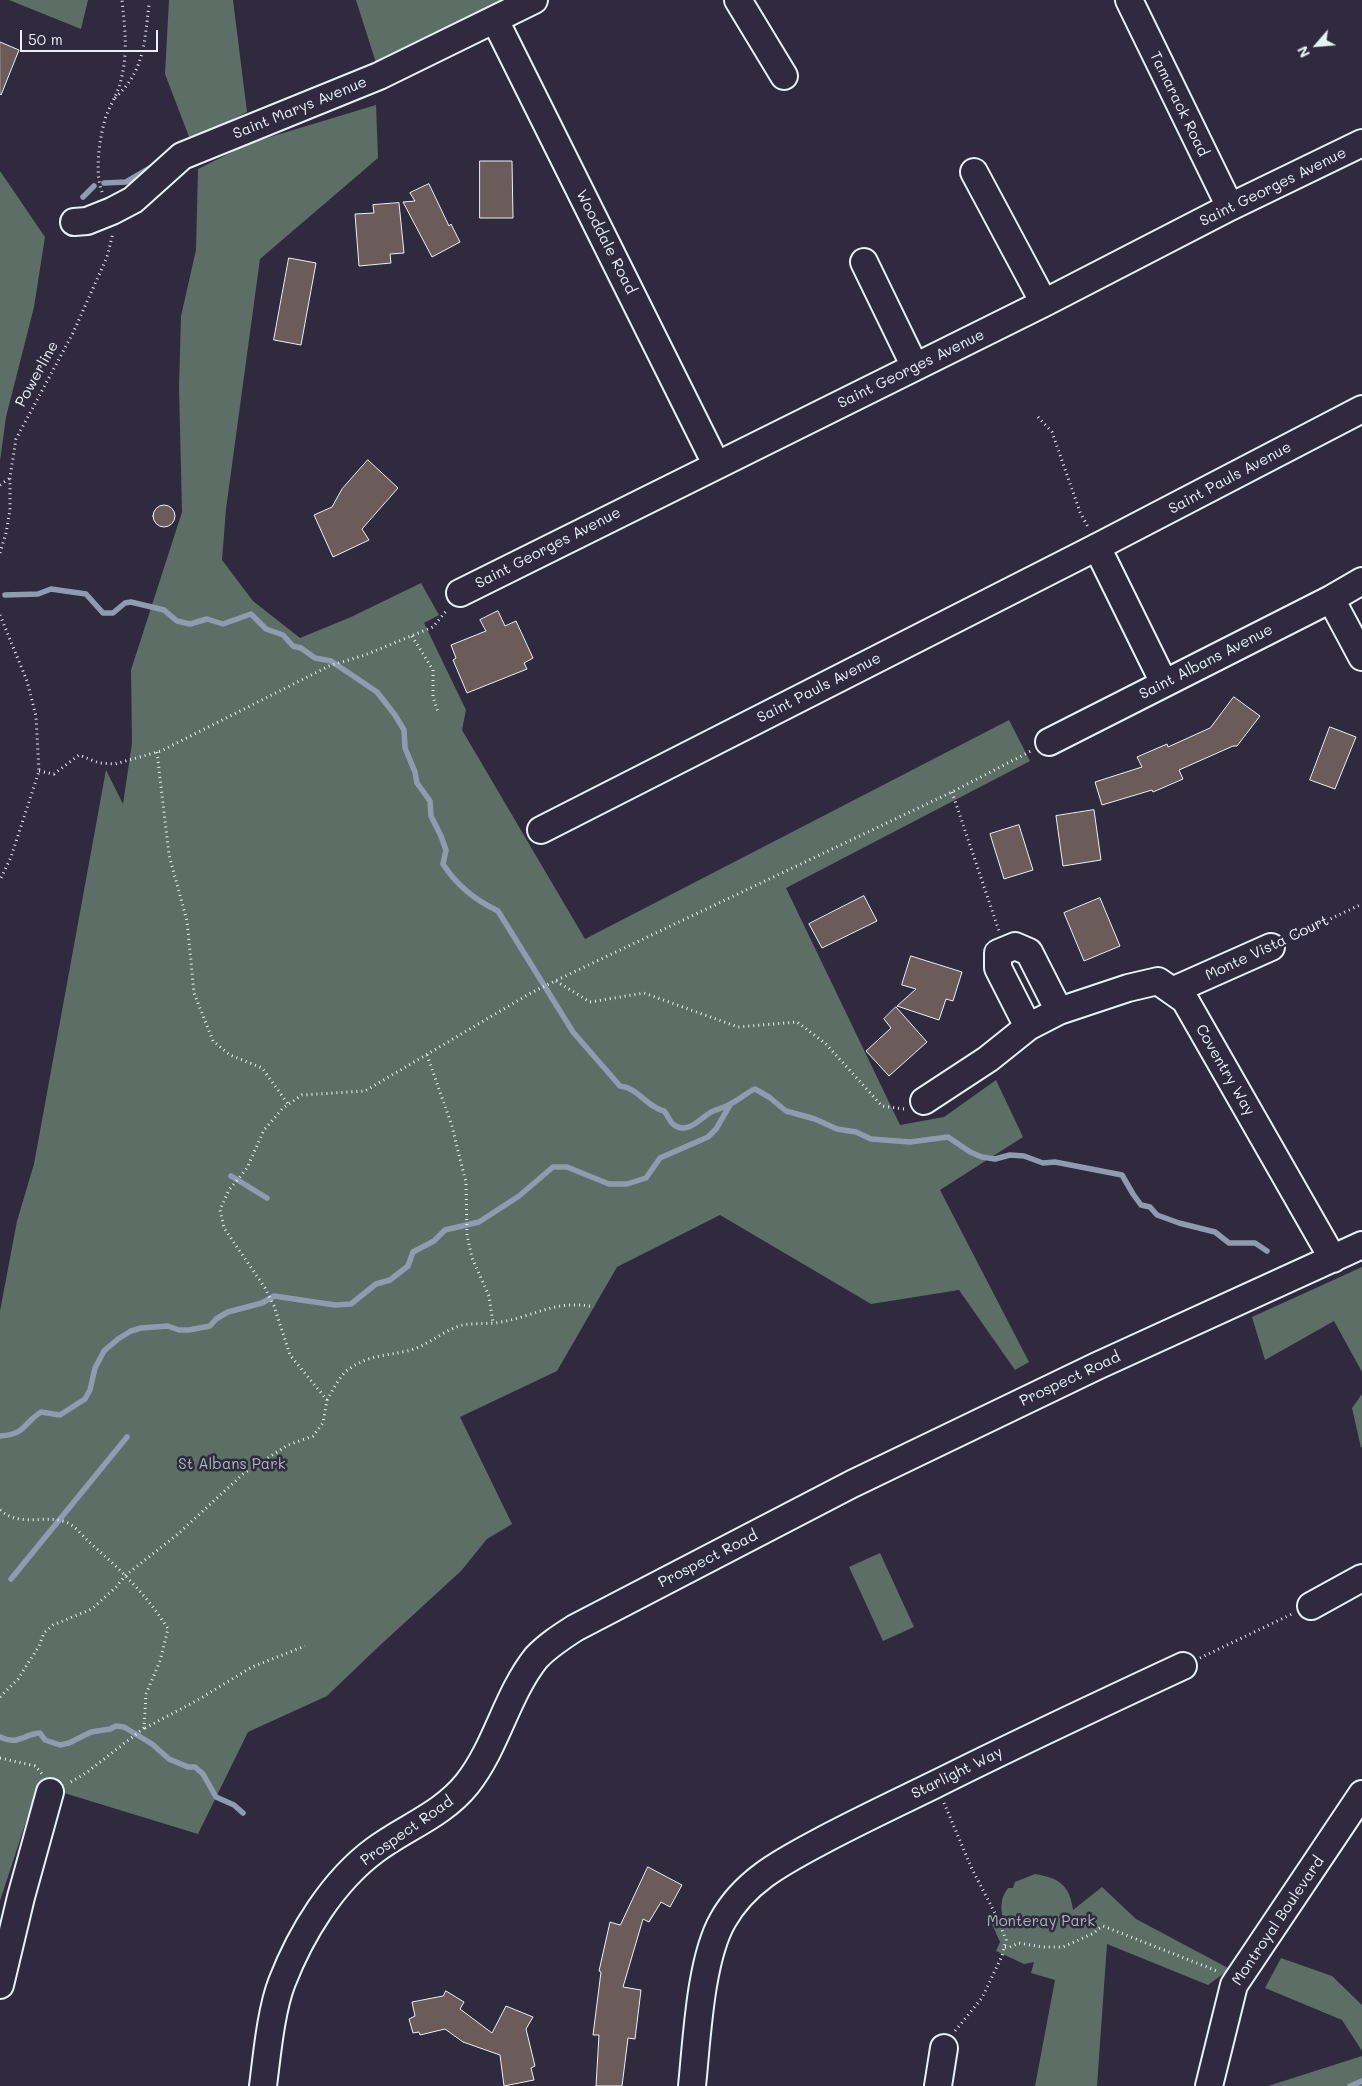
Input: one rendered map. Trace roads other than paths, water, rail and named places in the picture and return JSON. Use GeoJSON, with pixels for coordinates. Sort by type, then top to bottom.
{"type":"FeatureCollection","features":[{"type":"Feature","properties":{"kind":"street","name":"Saint Marys Avenue"},"geometry":{"type":"LineString","coordinates":[[74,222],[87,221],[133,200],[182,156],[379,76],[534,0]]}},
{"type":"Feature","properties":{"kind":"street"},"geometry":{"type":"LineString","coordinates":[[738,0],[784,76]]}},
{"type":"Feature","properties":{"kind":"street","name":"Tamarack Road"},"geometry":{"type":"LineString","coordinates":[[1129,0],[1230,207]]}},
{"type":"Feature","properties":{"kind":"street","name":"Wooddale Road"},"geometry":{"type":"LineString","coordinates":[[495,20],[716,464]]}},
{"type":"Feature","properties":{"kind":"street","name":"Saint Georges Avenue"},"geometry":{"type":"LineString","coordinates":[[460,592],[1044,303],[1230,207],[1362,143]]}},
{"type":"Feature","properties":{"kind":"street"},"geometry":{"type":"LineString","coordinates":[[974,172],[1044,303]]}},
{"type":"Feature","properties":{"kind":"street"},"geometry":{"type":"LineString","coordinates":[[864,262],[915,367]]}},
{"type":"Feature","properties":{"kind":"street","name":"Saint Pauls Avenue"},"geometry":{"type":"LineString","coordinates":[[541,830],[1097,547],[1362,409]]}},
{"type":"Feature","properties":{"kind":"street"},"geometry":{"type":"LineString","coordinates":[[1097,547],[1164,683]]}},
{"type":"Feature","properties":{"kind":"street","name":"Saint Albans Avenue"},"geometry":{"type":"LineString","coordinates":[[1049,742],[1331,599],[1362,581]]}},
{"type":"Feature","properties":{"kind":"street"},"geometry":{"type":"LineString","coordinates":[[1331,599],[1362,657]]}},
{"type":"Feature","properties":{"kind":"street"},"geometry":{"type":"LineString","coordinates":[[1028,1027],[998,968],[998,953],[1014,946],[1028,952],[1059,1011]]}},
{"type":"Feature","properties":{"kind":"street","name":"Monte Vista Court"},"geometry":{"type":"LineString","coordinates":[[1172,991],[1271,947]]}},
{"type":"Feature","properties":{"kind":"street","name":"Coventry Way"},"geometry":{"type":"LineString","coordinates":[[924,1100],[988,1059],[1028,1027],[1059,1011],[1128,988],[1158,982],[1185,1000],[1333,1259]]}},
{"type":"Feature","properties":{"kind":"street","name":"Prospect Road"},"geometry":{"type":"LineString","coordinates":[[263,2086],[273,2022],[282,1983],[298,1948],[321,1908],[346,1876],[375,1850],[428,1819],[455,1799],[469,1782],[486,1752],[523,1676],[537,1657],[553,1642],[575,1628],[852,1484],[1097,1366],[1362,1245]]}},
{"type":"Feature","properties":{"kind":"street"},"geometry":{"type":"LineString","coordinates":[[1311,1606],[1362,1578]]}},
{"type":"Feature","properties":{"kind":"street","name":"Starlight Way"},"geometry":{"type":"LineString","coordinates":[[692,2086],[699,2018],[709,1953],[723,1920],[740,1897],[758,1878],[775,1866],[852,1825],[975,1763],[1183,1666]]}},
{"type":"Feature","properties":{"kind":"street"},"geometry":{"type":"LineString","coordinates":[[0,1985],[21,1896],[50,1792]]}},
{"type":"Feature","properties":{"kind":"street","name":"Montroyal Boulevard"},"geometry":{"type":"LineString","coordinates":[[1209,2086],[1234,1984],[1362,1794]]}},
{"type":"Feature","properties":{"kind":"street"},"geometry":{"type":"LineString","coordinates":[[938,2086],[944,2048]]}},
{"type":"Feature","properties":{"kind":"waterway"},"geometry":{"type":"LineString","coordinates":[[104,183],[126,182],[157,164]]}},
{"type":"Feature","properties":{"kind":"waterway"},"geometry":{"type":"LineString","coordinates":[[83,197],[94,186]]}},
{"type":"Feature","properties":{"kind":"waterway"},"geometry":{"type":"LineString","coordinates":[[5,595],[38,594],[51,589],[86,594],[103,613],[113,613],[125,603],[131,602],[164,610],[177,621],[190,624],[207,619],[223,624],[251,614],[266,629],[283,635],[293,646],[301,648],[315,658],[331,661],[377,692],[404,730],[405,748],[415,772],[417,783],[430,801],[431,816],[446,850],[443,864],[448,872],[467,892],[498,911],[573,1032],[620,1086],[627,1087],[652,1106],[664,1111],[672,1123],[678,1127],[683,1128],[693,1125],[711,1112],[738,1100],[755,1089],[769,1097],[786,1111],[815,1119],[837,1129],[856,1132],[871,1139],[910,1142],[948,1137],[970,1152],[982,1157],[995,1159],[1010,1155],[1024,1156],[1043,1163],[1055,1162],[1122,1175],[1141,1205],[1150,1207],[1157,1215],[1215,1232],[1229,1243],[1255,1243],[1267,1251]]}},
{"type":"Feature","properties":{"kind":"waterway"},"geometry":{"type":"LineString","coordinates":[[0,1436],[15,1433],[41,1412],[60,1415],[85,1399],[90,1390],[95,1368],[104,1351],[131,1331],[141,1328],[168,1326],[179,1330],[189,1330],[210,1326],[216,1319],[228,1312],[262,1303],[274,1296],[335,1305],[351,1304],[376,1284],[390,1280],[408,1266],[413,1252],[434,1241],[445,1230],[479,1222],[519,1196],[553,1167],[567,1167],[609,1184],[627,1184],[646,1178],[660,1158],[708,1137],[716,1129],[730,1105]]}},
{"type":"Feature","properties":{"kind":"waterway"},"geometry":{"type":"LineString","coordinates":[[231,1176],[267,1198]]}},
{"type":"Feature","properties":{"kind":"waterway"},"geometry":{"type":"LineString","coordinates":[[11,1579],[127,1437]]}},
{"type":"Feature","properties":{"kind":"waterway"},"geometry":{"type":"LineString","coordinates":[[0,1737],[17,1740],[40,1733],[45,1740],[60,1745],[69,1743],[91,1732],[110,1729],[116,1726],[124,1727],[152,1744],[169,1759],[188,1767],[195,1767],[203,1774],[216,1797],[234,1805],[243,1813]]}},
{"type":"Feature","properties":{"kind":"waterway"},"geometry":{"type":"LineString","coordinates":[[1350,2086],[1362,2081]]}},
{"type":"Feature","properties":{"kind":"park label","name":"St Albans Park"},"geometry":{"type":"Point","coordinates":[232,1464]}},
{"type":"Feature","properties":{"kind":"park label","name":"Monteray Park"},"geometry":{"type":"Point","coordinates":[1041,1921]}}]}
